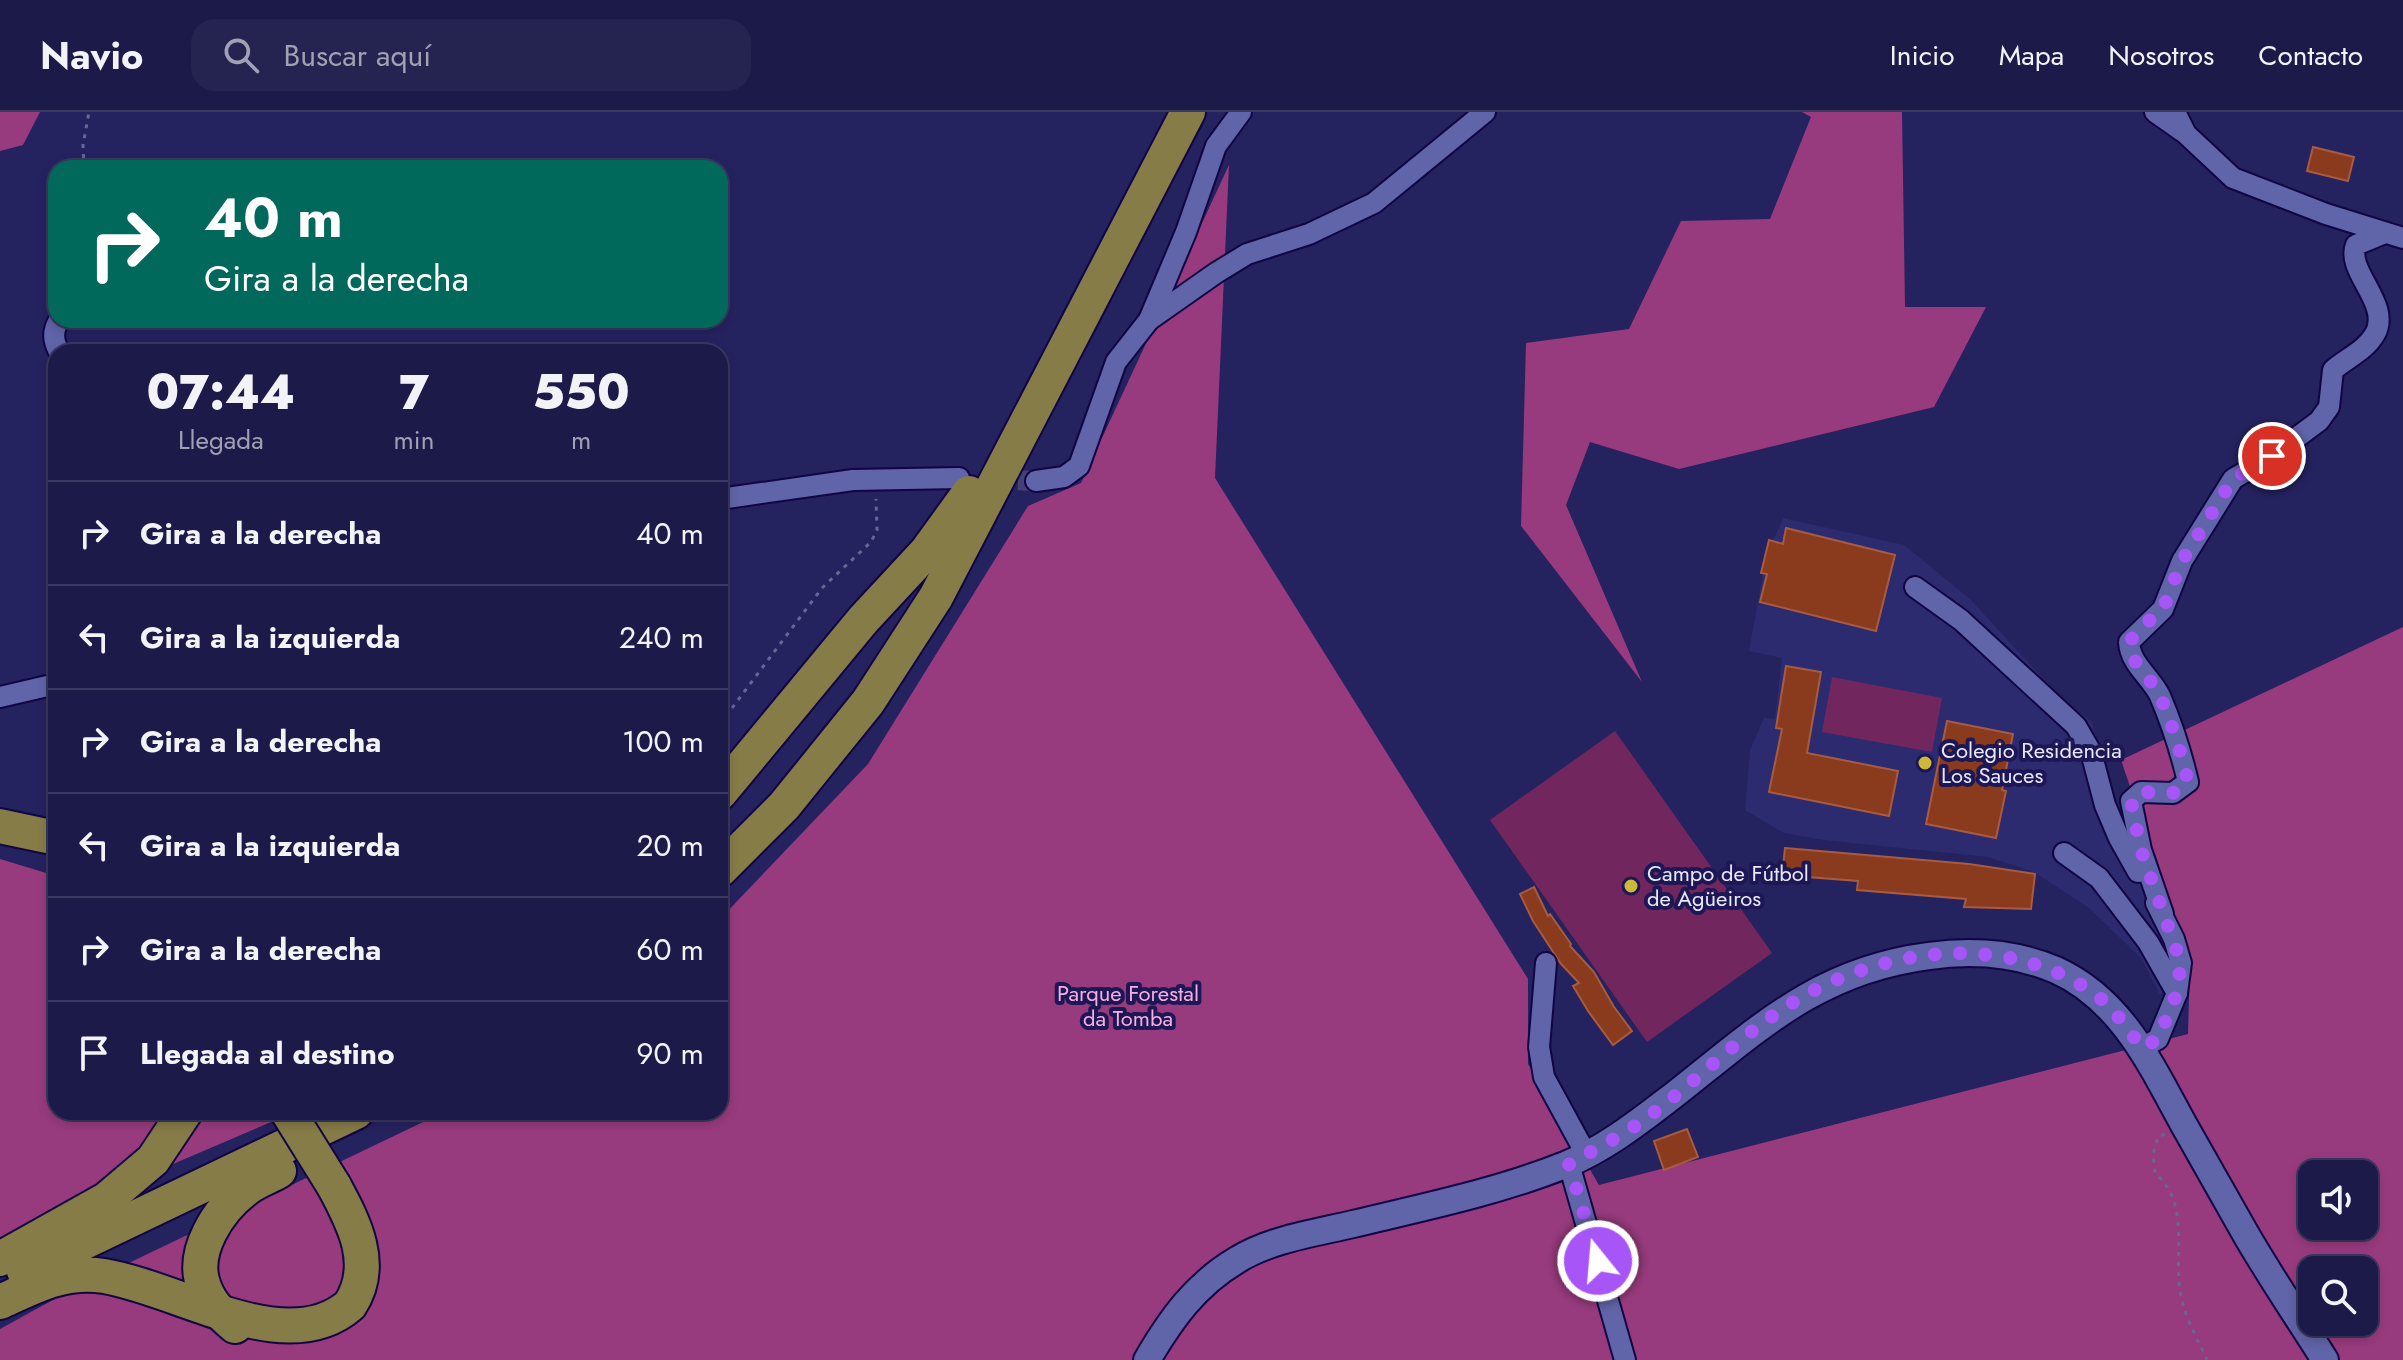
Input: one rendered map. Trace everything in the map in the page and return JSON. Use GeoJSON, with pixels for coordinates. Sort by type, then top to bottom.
{"type":"FeatureCollection","features":[{"type":"Feature","properties":{"kind":"highway"},"geometry":{"type":"LineString","coordinates":[[728,862],[784,806],[868,702],[936,597],[1188,112]]}},
{"type":"Feature","properties":{"kind":"highway"},"geometry":{"type":"LineString","coordinates":[[728,783],[960,509],[1099,252],[1151,182]]}},
{"type":"Feature","properties":{"kind":"highway"},"geometry":{"type":"LineString","coordinates":[[0,826],[48,836]]}},
{"type":"Feature","properties":{"kind":"highway"},"geometry":{"type":"LineString","coordinates":[[0,1259],[107,1199],[153,1160],[180,1120]]}},
{"type":"Feature","properties":{"kind":"highway"},"geometry":{"type":"LineString","coordinates":[[0,1302],[50,1279],[75,1273],[106,1276],[147,1290],[250,1340],[282,1346],[313,1339],[340,1321],[358,1294],[364,1262],[355,1224],[293,1120]]}},
{"type":"Feature","properties":{"kind":"highway"},"geometry":{"type":"LineString","coordinates":[[0,1282],[339,1120]]}},
{"type":"Feature","properties":{"kind":"highway"},"geometry":{"type":"LineString","coordinates":[[250,1340],[215,1308],[202,1285],[202,1254],[217,1217],[246,1188],[334,1143],[371,1120]]}},
{"type":"Feature","properties":{"kind":"street"},"geometry":{"type":"LineString","coordinates":[[1036,481],[1064,477],[1079,466],[1116,362],[1149,320],[1186,232],[1216,146],[1241,112]]}},
{"type":"Feature","properties":{"kind":"street"},"geometry":{"type":"LineString","coordinates":[[1149,320],[1247,254],[1309,234],[1374,203],[1485,112]]}},
{"type":"Feature","properties":{"kind":"street"},"geometry":{"type":"LineString","coordinates":[[2155,112],[2186,134],[2233,178],[2394,236]]}},
{"type":"Feature","properties":{"kind":"street"},"geometry":{"type":"LineString","coordinates":[[2175,112],[2186,134]]}},
{"type":"Feature","properties":{"kind":"street"},"geometry":{"type":"LineString","coordinates":[[2142,1048],[2158,1039],[2177,993],[2181,963],[2141,850],[2131,801],[2141,792],[2173,793],[2188,782],[2180,746],[2159,694],[2130,654],[2129,642],[2163,609],[2182,561],[2233,479],[2272,456],[2319,421],[2329,407],[2333,370],[2360,352],[2376,332],[2379,320],[2354,260],[2356,245],[2394,236]]}},
{"type":"Feature","properties":{"kind":"street"},"geometry":{"type":"LineString","coordinates":[[728,498],[853,480],[959,478]]}},
{"type":"Feature","properties":{"kind":"street"},"geometry":{"type":"LineString","coordinates":[[1915,587],[1961,620],[2076,726],[2091,752],[2105,805],[2119,838],[2163,914]]}},
{"type":"Feature","properties":{"kind":"street"},"geometry":{"type":"LineString","coordinates":[[0,697],[48,686]]}},
{"type":"Feature","properties":{"kind":"street"},"geometry":{"type":"LineString","coordinates":[[2064,853],[2099,878],[2148,942],[2177,993]]}},
{"type":"Feature","properties":{"kind":"street"},"geometry":{"type":"LineString","coordinates":[[1147,1360],[1173,1316],[1207,1282],[1239,1258],[1289,1239],[1484,1193],[1577,1159],[1632,1128],[1765,1023],[1809,993],[1854,972],[1905,959],[1958,952],[2008,955],[2056,970],[2091,991],[2115,1012],[2142,1048],[2256,1252],[2325,1360]]}},
{"type":"Feature","properties":{"kind":"street"},"geometry":{"type":"LineString","coordinates":[[1546,963],[1539,1047],[1544,1077],[1577,1159],[1625,1360]]}},
{"type":"Feature","properties":{"kind":"path"},"geometry":{"type":"LineString","coordinates":[[84,160],[89,112]]}},
{"type":"Feature","properties":{"kind":"path"},"geometry":{"type":"LineString","coordinates":[[728,713],[822,588],[871,542],[877,530],[878,510],[873,479]]}},
{"type":"Feature","properties":{"kind":"path"},"geometry":{"type":"LineString","coordinates":[[2185,1125],[2158,1137],[2153,1154],[2155,1173],[2167,1183],[2174,1201],[2181,1236],[2178,1267],[2180,1292],[2187,1317],[2207,1360]]}},
{"type":"Feature","properties":{"kind":"shaded area","name":"Colegio Residencia Los Sauces"},"geometry":{"type":"Polygon","coordinates":[[[1783,518],[1904,545],[1970,599],[2059,696],[2092,722],[2114,812],[2169,942],[2175,972],[2160,995],[2142,959],[2089,908],[2034,872],[1988,857],[1784,833],[1745,810],[1750,750],[1764,718],[1775,719],[1782,658],[1749,651],[1766,558],[1783,518]]]}},
{"type":"Feature","properties":{"kind":"shaded area"},"geometry":{"type":"Polygon","coordinates":[[[1832,677],[1942,698],[1932,752],[1822,732],[1832,677]]]}},
{"type":"Feature","properties":{"kind":"shaded area","name":"Campo de Fútbol de Agüeiros"},"geometry":{"type":"Polygon","coordinates":[[[1615,731],[1772,953],[1647,1042],[1490,820],[1615,731]]]}},
{"type":"Feature","properties":{"kind":"green space"},"geometry":{"type":"Polygon","coordinates":[[[0,112],[40,112],[23,145],[0,151],[0,112]]]}},
{"type":"Feature","properties":{"kind":"green space"},"geometry":{"type":"Polygon","coordinates":[[[1802,112],[1902,112],[1905,307],[1986,307],[1934,407],[1679,469],[1590,442],[1566,505],[1642,682],[1521,526],[1526,343],[1629,329],[1681,221],[1770,219],[1811,117],[1802,112]]]}},
{"type":"Feature","properties":{"kind":"green space","name":"Parque Forestal da Tomba"},"geometry":{"type":"Polygon","coordinates":[[[1229,165],[1215,478],[1528,979],[1528,1064],[1599,1185],[2188,1034],[2190,964],[2121,760],[2403,627],[2403,1360],[0,1360],[0,1329],[62,1295],[427,1120],[728,1120],[728,911],[868,764],[1028,506],[1081,483],[1229,165]]]}},
{"type":"Feature","properties":{"kind":"green space"},"geometry":{"type":"Polygon","coordinates":[[[0,859],[48,874],[48,1120],[271,1122],[0,1238],[0,859]]]}},
{"type":"Feature","properties":{"kind":"building"},"geometry":{"type":"Polygon","coordinates":[[[2313,147],[2354,157],[2348,181],[2307,171],[2313,147]]]}},
{"type":"Feature","properties":{"kind":"building"},"geometry":{"type":"Polygon","coordinates":[[[1786,528],[1895,555],[1876,631],[1760,602],[1767,574],[1761,573],[1769,540],[1783,544],[1786,528]]]}},
{"type":"Feature","properties":{"kind":"building"},"geometry":{"type":"Polygon","coordinates":[[[1786,666],[1821,672],[1807,753],[1898,771],[1889,816],[1769,792],[1782,729],[1776,728],[1786,666]]]}},
{"type":"Feature","properties":{"kind":"building"},"geometry":{"type":"Polygon","coordinates":[[[1947,721],[2013,734],[1996,838],[1926,824],[1947,721]]]}},
{"type":"Feature","properties":{"kind":"building"},"geometry":{"type":"Polygon","coordinates":[[[1785,848],[1969,864],[2035,874],[2031,909],[1964,907],[1966,899],[1857,890],[1858,881],[1782,875],[1785,848]]]}},
{"type":"Feature","properties":{"kind":"building"},"geometry":{"type":"Polygon","coordinates":[[[1534,887],[1548,916],[1550,914],[1570,946],[1594,972],[1632,1031],[1613,1045],[1573,986],[1579,983],[1561,964],[1533,921],[1520,894],[1534,887]]]}},
{"type":"Feature","properties":{"kind":"building"},"geometry":{"type":"Polygon","coordinates":[[[1687,1129],[1698,1157],[1664,1170],[1654,1141],[1687,1129]]]}},
{"type":"Feature","properties":{"kind":"tunnel"},"geometry":{"type":"LineString","coordinates":[[988,479],[1036,481]]}},
{"type":"Feature","properties":{"kind":"place","name":"Colegio Residencia Los Sauces"},"geometry":{"type":"Point","coordinates":[1925,763]}},
{"type":"Feature","properties":{"kind":"place","name":"Campo de Fútbol de Agüeiros"},"geometry":{"type":"Point","coordinates":[1631,886]}},
{"type":"Feature","properties":{"kind":"route"},"geometry":{"type":"LineString","coordinates":[[1598,1261],[1569,1164],[1632,1128],[1765,1023],[1809,993],[1854,972],[1905,959],[1958,952],[2008,955],[2056,970],[2091,991],[2115,1012],[2142,1048],[2158,1039],[2177,993],[2181,963],[2141,850],[2131,801],[2141,792],[2173,793],[2188,782],[2180,746],[2159,694],[2130,654],[2129,642],[2163,609],[2182,561],[2233,479],[2272,456]]}}]}
